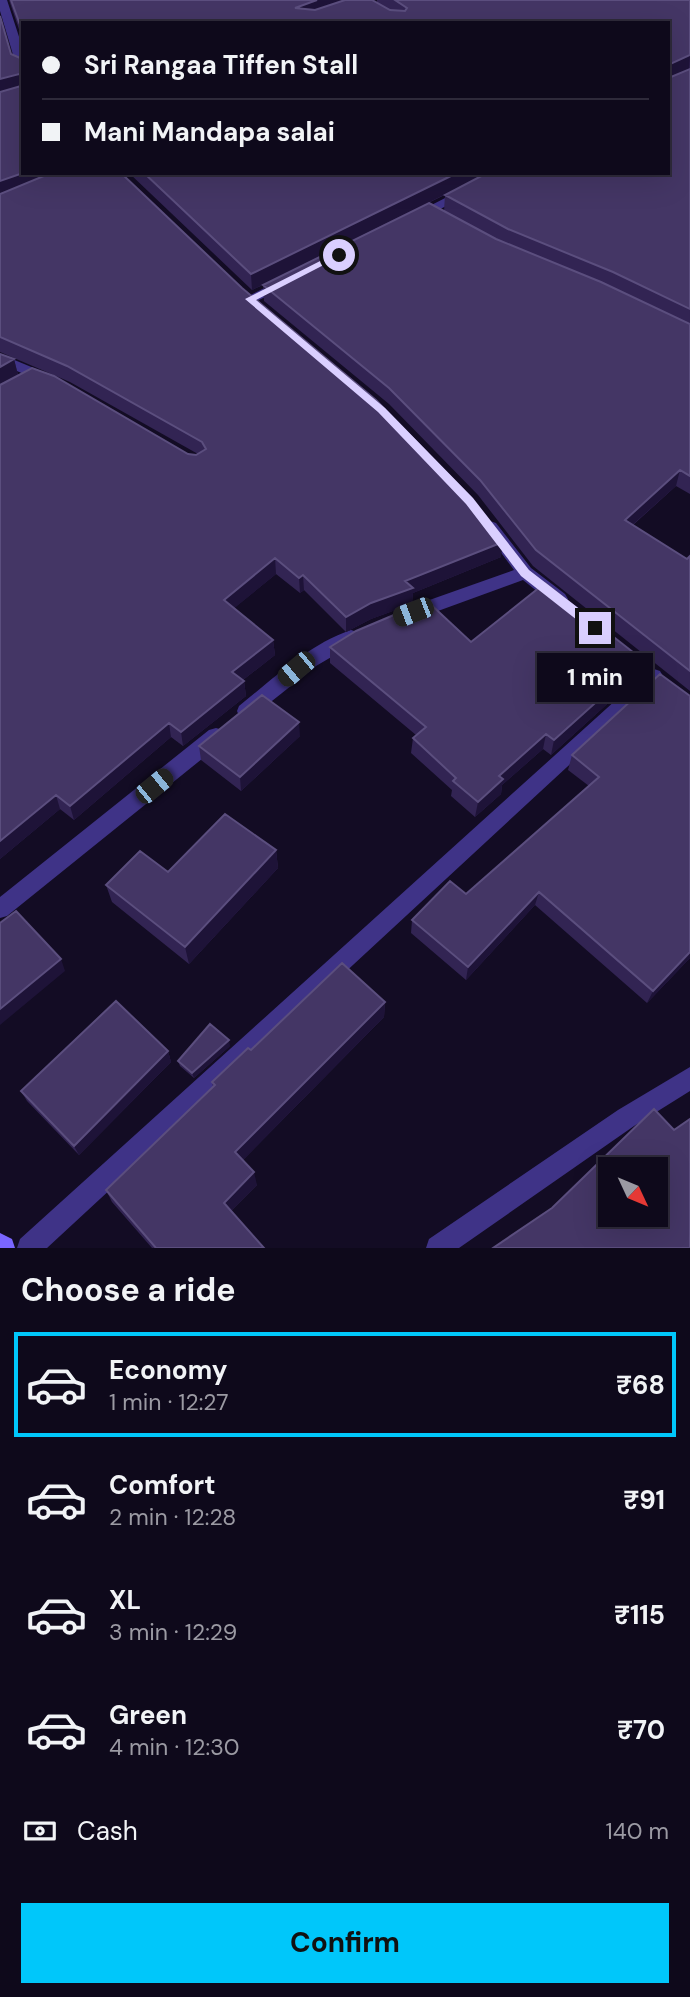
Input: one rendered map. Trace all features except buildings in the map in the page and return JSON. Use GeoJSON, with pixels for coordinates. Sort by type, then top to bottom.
{"type":"FeatureCollection","features":[{"type":"Feature","properties":{"kind":"street"},"geometry":{"type":"LineString","coordinates":[[2,0],[21,62]]}},
{"type":"Feature","properties":{"kind":"street"},"geometry":{"type":"LineString","coordinates":[[404,222],[434,213],[500,175]]}},
{"type":"Feature","properties":{"kind":"street"},"geometry":{"type":"LineString","coordinates":[[250,299],[297,275]]}},
{"type":"Feature","properties":{"kind":"street"},"geometry":{"type":"LineString","coordinates":[[0,359],[64,387]]}},
{"type":"Feature","properties":{"kind":"street"},"geometry":{"type":"LineString","coordinates":[[18,384],[37,374]]}},
{"type":"Feature","properties":{"kind":"street"},"geometry":{"type":"LineString","coordinates":[[478,511],[525,573],[575,612]]}},
{"type":"Feature","properties":{"kind":"street"},"geometry":{"type":"LineString","coordinates":[[388,622],[525,573]]}},
{"type":"Feature","properties":{"kind":"street"},"geometry":{"type":"LineString","coordinates":[[0,909],[296,669],[363,631]]}},
{"type":"Feature","properties":{"kind":"street"},"geometry":{"type":"LineString","coordinates":[[29,1248],[654,675]]}},
{"type":"Feature","properties":{"kind":"street"},"geometry":{"type":"LineString","coordinates":[[438,1248],[626,1118],[690,1078]]}},
{"type":"Feature","properties":{"kind":"route"},"geometry":{"type":"LineString","coordinates":[[339,255],[250,299],[382,410],[470,501],[525,573],[595,628]]}}]}
